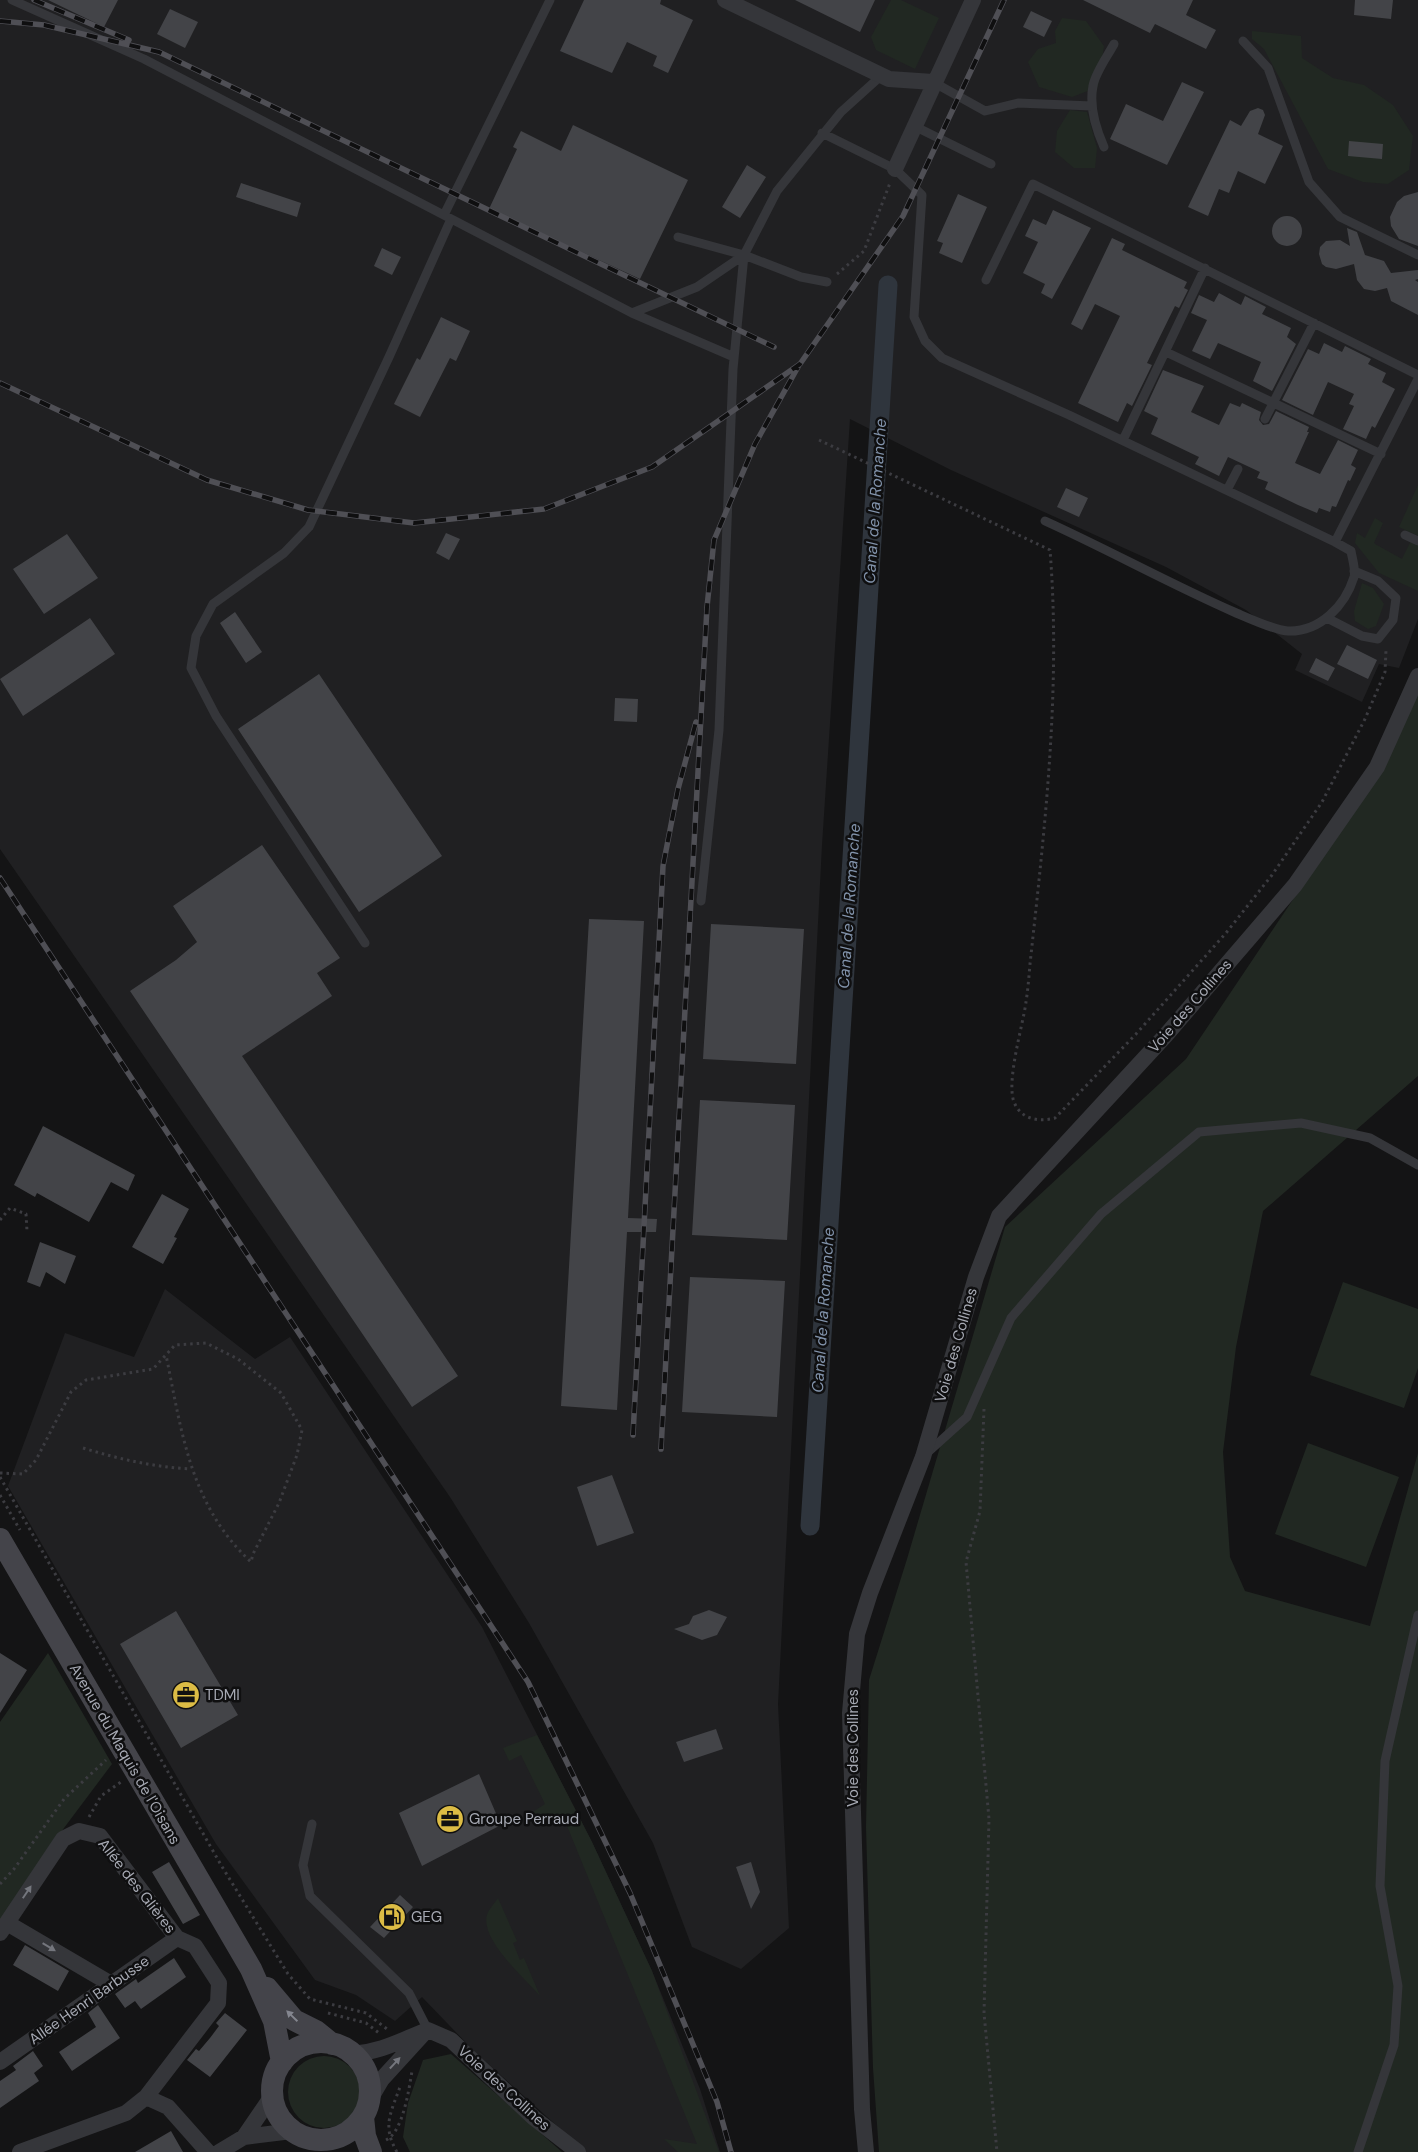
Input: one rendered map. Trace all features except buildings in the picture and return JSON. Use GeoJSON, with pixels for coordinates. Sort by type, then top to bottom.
{"type":"FeatureCollection","features":[{"type":"Feature","properties":{"kind":"street"},"geometry":{"type":"LineString","coordinates":[[725,0],[889,79],[934,82]]}},
{"type":"Feature","properties":{"kind":"street"},"geometry":{"type":"LineString","coordinates":[[896,169],[972,0]]}},
{"type":"Feature","properties":{"kind":"street","name":"Voie des Collines"},"geometry":{"type":"LineString","coordinates":[[866,2152],[862,2108],[850,1713],[857,1634],[870,1593],[923,1457],[976,1277],[999,1216],[1166,1035],[1296,885],[1377,767],[1418,676]]}},
{"type":"Feature","properties":{"kind":"street","name":"Avenue du Maquis de l'Oisans"},"geometry":{"type":"LineString","coordinates":[[1,1542],[251,1969],[274,2021],[282,2062]]}},
{"type":"Feature","properties":{"kind":"street","name":"Allée des Glières"},"geometry":{"type":"LineString","coordinates":[[3,1928],[63,1839],[79,1831],[100,1836],[177,1938]]}},
{"type":"Feature","properties":{"kind":"street"},"geometry":{"type":"LineString","coordinates":[[3,1928],[111,1984]]}},
{"type":"Feature","properties":{"kind":"street"},"geometry":{"type":"LineString","coordinates":[[20,2152],[126,2113],[146,2097],[218,2004],[219,1983],[195,1946],[177,1938]]}},
{"type":"Feature","properties":{"kind":"street","name":"Allée Henri Barbusse"},"geometry":{"type":"LineString","coordinates":[[0,2062],[177,1938]]}},
{"type":"Feature","properties":{"kind":"street","name":"Avenue du Maquis de l'Oisans"},"geometry":{"type":"LineString","coordinates":[[251,1969],[294,2020],[316,2031],[332,2044]]}},
{"type":"Feature","properties":{"kind":"street"},"geometry":{"type":"LineString","coordinates":[[376,2146],[366,2109],[370,2084],[364,2067],[352,2054],[332,2044],[313,2043],[296,2050],[282,2062],[273,2084],[272,2096],[279,2116],[292,2131],[324,2146],[352,2130],[366,2109],[402,2048],[428,2030]]}},
{"type":"Feature","properties":{"kind":"street","name":"Voie des Collines"},"geometry":{"type":"LineString","coordinates":[[428,2030],[451,2040],[534,2118],[578,2152]]}},
{"type":"Feature","properties":{"kind":"street"},"geometry":{"type":"LineString","coordinates":[[352,2054],[402,2048]]}},
{"type":"Feature","properties":{"kind":"street"},"geometry":{"type":"LineString","coordinates":[[244,2137],[272,2096]]}},
{"type":"Feature","properties":{"kind":"street"},"geometry":{"type":"LineString","coordinates":[[146,2097],[168,2107],[208,2152]]}},
{"type":"Feature","properties":{"kind":"street"},"geometry":{"type":"LineString","coordinates":[[219,2152],[244,2137],[292,2131]]}},
{"type":"Feature","properties":{"kind":"lane"},"geometry":{"type":"LineString","coordinates":[[12,0],[144,59],[632,313],[734,357]]}},
{"type":"Feature","properties":{"kind":"lane"},"geometry":{"type":"LineString","coordinates":[[365,943],[216,716],[191,668],[196,636],[213,604],[284,553],[309,527],[385,366],[448,217],[550,0]]}},
{"type":"Feature","properties":{"kind":"lane"},"geometry":{"type":"LineString","coordinates":[[1243,41],[1268,68],[1309,182],[1340,217],[1418,255]]}},
{"type":"Feature","properties":{"kind":"lane"},"geometry":{"type":"LineString","coordinates":[[1104,147],[1097,131],[1092,106],[1093,85],[1114,44]]}},
{"type":"Feature","properties":{"kind":"lane"},"geometry":{"type":"LineString","coordinates":[[701,901],[719,730],[734,357],[744,255],[777,191],[822,133],[841,112],[882,75]]}},
{"type":"Feature","properties":{"kind":"lane"},"geometry":{"type":"LineString","coordinates":[[934,82],[985,111],[1018,103],[1092,106]]}},
{"type":"Feature","properties":{"kind":"lane"},"geometry":{"type":"LineString","coordinates":[[914,126],[991,164]]}},
{"type":"Feature","properties":{"kind":"lane"},"geometry":{"type":"LineString","coordinates":[[822,133],[896,169],[922,195],[914,317],[925,341],[942,358],[1123,440],[1335,542],[1351,551],[1355,576],[1335,613],[1317,625],[1288,631],[1247,618],[1045,521]]}},
{"type":"Feature","properties":{"kind":"lane"},"geometry":{"type":"LineString","coordinates":[[986,280],[1033,184],[1418,375]]}},
{"type":"Feature","properties":{"kind":"lane"},"geometry":{"type":"LineString","coordinates":[[678,238],[744,255],[801,277],[827,282]]}},
{"type":"Feature","properties":{"kind":"lane"},"geometry":{"type":"LineString","coordinates":[[632,313],[696,287],[744,255]]}},
{"type":"Feature","properties":{"kind":"lane"},"geometry":{"type":"LineString","coordinates":[[1123,440],[1205,268]]}},
{"type":"Feature","properties":{"kind":"lane"},"geometry":{"type":"LineString","coordinates":[[1265,420],[1314,323]]}},
{"type":"Feature","properties":{"kind":"lane"},"geometry":{"type":"LineString","coordinates":[[1166,352],[1381,454]]}},
{"type":"Feature","properties":{"kind":"lane"},"geometry":{"type":"LineString","coordinates":[[1335,542],[1418,379]]}},
{"type":"Feature","properties":{"kind":"lane"},"geometry":{"type":"LineString","coordinates":[[1227,490],[1238,469]]}},
{"type":"Feature","properties":{"kind":"lane"},"geometry":{"type":"LineString","coordinates":[[1405,535],[1418,541]]}},
{"type":"Feature","properties":{"kind":"lane"},"geometry":{"type":"LineString","coordinates":[[1328,618],[1362,636],[1378,640],[1393,620],[1396,598],[1378,581],[1354,571]]}},
{"type":"Feature","properties":{"kind":"lane"},"geometry":{"type":"LineString","coordinates":[[923,1457],[967,1416],[1011,1318],[1101,1214],[1199,1132],[1301,1123],[1370,1138],[1418,1165]]}},
{"type":"Feature","properties":{"kind":"lane"},"geometry":{"type":"LineString","coordinates":[[1358,2152],[1394,2045],[1398,1986],[1380,1886],[1385,1761],[1418,1615]]}},
{"type":"Feature","properties":{"kind":"lane"},"geometry":{"type":"LineString","coordinates":[[312,1824],[303,1865],[310,1896],[408,1993],[428,2030]]}},
{"type":"Feature","properties":{"kind":"path"},"geometry":{"type":"LineString","coordinates":[[827,282],[864,251],[896,169]]}},
{"type":"Feature","properties":{"kind":"path"},"geometry":{"type":"LineString","coordinates":[[819,440],[1050,550],[1055,657],[1046,814],[1026,1000],[1012,1085],[1014,1103],[1029,1118],[1042,1121],[1055,1118],[1136,1034],[1226,933],[1272,876],[1322,802],[1365,718],[1384,672],[1386,650],[1382,635]]}},
{"type":"Feature","properties":{"kind":"path"},"geometry":{"type":"LineString","coordinates":[[0,1220],[10,1208],[26,1214],[27,1231]]}},
{"type":"Feature","properties":{"kind":"path"},"geometry":{"type":"LineString","coordinates":[[0,1473],[23,1474],[36,1460],[71,1392],[86,1380],[153,1369],[175,1345],[206,1343],[238,1360],[281,1393],[302,1430],[297,1456],[279,1504],[251,1562],[231,1543],[200,1492],[191,1469],[177,1418],[166,1355]]}},
{"type":"Feature","properties":{"kind":"path"},"geometry":{"type":"LineString","coordinates":[[978,1392],[986,1413],[980,1511],[966,1562],[989,1819],[984,2013],[997,2152]]}},
{"type":"Feature","properties":{"kind":"path"},"geometry":{"type":"LineString","coordinates":[[83,1448],[118,1459],[151,1466],[191,1469]]}},
{"type":"Feature","properties":{"kind":"path"},"geometry":{"type":"LineString","coordinates":[[0,1477],[191,1813],[288,1974],[310,1999],[366,2013],[386,2026],[402,2048],[413,2068],[403,2114],[395,2134],[376,2146]]}},
{"type":"Feature","properties":{"kind":"path"},"geometry":{"type":"LineString","coordinates":[[0,1495],[24,1536]]}},
{"type":"Feature","properties":{"kind":"path"},"geometry":{"type":"LineString","coordinates":[[0,1884],[14,1869],[64,1799],[111,1755]]}},
{"type":"Feature","properties":{"kind":"path"},"geometry":{"type":"LineString","coordinates":[[86,1832],[90,1815],[101,1796],[125,1780]]}},
{"type":"Feature","properties":{"kind":"path"},"geometry":{"type":"LineString","coordinates":[[324,2012],[357,2020]]}},
{"type":"Feature","properties":{"kind":"path"},"geometry":{"type":"LineString","coordinates":[[376,2146],[397,2152]]}},
{"type":"Feature","properties":{"kind":"shaded area"},"geometry":{"type":"Polygon","coordinates":[[[0,0],[1418,0],[1418,619],[1399,668],[1379,664],[1362,702],[1295,670],[1302,654],[1246,610],[1166,567],[951,470],[850,419],[822,845],[778,1704],[789,1928],[741,1969],[692,1947],[653,1843],[529,1623],[450,1497],[0,849],[0,0]]]}},
{"type":"Feature","properties":{"kind":"shaded area"},"geometry":{"type":"Polygon","coordinates":[[[891,0],[901,0],[939,18],[915,69],[876,50],[871,37],[891,0]]]}},
{"type":"Feature","properties":{"kind":"shaded area"},"geometry":{"type":"Polygon","coordinates":[[[1062,18],[1086,21],[1104,46],[1098,87],[1072,97],[1039,87],[1028,62],[1038,49],[1056,43],[1055,31],[1062,18]]]}},
{"type":"Feature","properties":{"kind":"shaded area"},"geometry":{"type":"Polygon","coordinates":[[[1252,31],[1301,36],[1302,58],[1333,78],[1364,85],[1393,105],[1413,136],[1409,170],[1388,184],[1363,182],[1328,169],[1264,49],[1252,39],[1252,31]]]}},
{"type":"Feature","properties":{"kind":"shaded area"},"geometry":{"type":"Polygon","coordinates":[[[1070,110],[1087,112],[1097,148],[1095,168],[1074,168],[1055,152],[1057,131],[1070,110]]]}},
{"type":"Feature","properties":{"kind":"shaded area"},"geometry":{"type":"Polygon","coordinates":[[[1418,485],[1418,536],[1399,527],[1418,485]]]}},
{"type":"Feature","properties":{"kind":"shaded area"},"geometry":{"type":"Polygon","coordinates":[[[1375,518],[1383,523],[1375,544],[1402,559],[1411,541],[1418,545],[1418,591],[1379,573],[1355,543],[1357,533],[1365,538],[1375,518]]]}},
{"type":"Feature","properties":{"kind":"shaded area"},"geometry":{"type":"Polygon","coordinates":[[[1362,583],[1373,588],[1384,604],[1376,626],[1368,629],[1355,621],[1354,611],[1362,583]]]}},
{"type":"Feature","properties":{"kind":"shaded area"},"geometry":{"type":"Polygon","coordinates":[[[1418,692],[1418,1076],[1263,1211],[1236,1347],[1223,1452],[1230,1557],[1245,1591],[1370,1626],[1418,1453],[1418,2152],[879,2152],[873,2068],[866,1827],[869,1680],[907,1559],[1005,1227],[1186,1059],[1351,813],[1418,692]]]}},
{"type":"Feature","properties":{"kind":"shaded area"},"geometry":{"type":"Polygon","coordinates":[[[1343,1282],[1418,1309],[1418,1368],[1404,1408],[1310,1375],[1343,1282]]]}},
{"type":"Feature","properties":{"kind":"shaded area"},"geometry":{"type":"Polygon","coordinates":[[[165,1289],[255,1359],[290,1337],[482,1627],[592,1842],[652,1971],[700,2089],[720,2152],[586,2152],[475,2052],[422,1997],[395,2021],[356,1995],[315,1980],[216,1844],[8,1486],[65,1333],[134,1357],[165,1289]]]}},
{"type":"Feature","properties":{"kind":"shaded area"},"geometry":{"type":"Polygon","coordinates":[[[1308,1443],[1399,1477],[1366,1567],[1275,1534],[1308,1443]]]}},
{"type":"Feature","properties":{"kind":"shaded area"},"geometry":{"type":"Polygon","coordinates":[[[48,1653],[112,1764],[64,1828],[0,1925],[0,1722],[48,1653]]]}},
{"type":"Feature","properties":{"kind":"shaded area"},"geometry":{"type":"Polygon","coordinates":[[[537,1735],[592,1842],[652,1971],[719,2152],[678,2152],[664,2139],[697,2144],[563,1816],[531,1813],[545,1804],[521,1755],[509,1761],[503,1748],[537,1735]]]}},
{"type":"Feature","properties":{"kind":"shaded area"},"geometry":{"type":"Polygon","coordinates":[[[498,1898],[517,1941],[513,1943],[520,1960],[524,1958],[540,1996],[505,1958],[490,1936],[487,1915],[498,1898]]]}},
{"type":"Feature","properties":{"kind":"shaded area"},"geometry":{"type":"Polygon","coordinates":[[[451,2054],[562,2152],[410,2152],[403,2137],[408,2103],[423,2060],[451,2054]]]}},
{"type":"Feature","properties":{"kind":"shaded area"},"geometry":{"type":"Polygon","coordinates":[[[331,2056],[350,2066],[358,2078],[360,2092],[358,2106],[350,2118],[338,2126],[317,2128],[298,2118],[290,2106],[288,2085],[298,2066],[310,2058],[331,2056]]]}},
{"type":"Feature","properties":{"kind":"waterway","name":"Canal de la Romanche"},"geometry":{"type":"LineString","coordinates":[[810,1526],[888,285]]}},
{"type":"Feature","properties":{"kind":"railway"},"geometry":{"type":"LineString","coordinates":[[34,0],[129,40]]}},
{"type":"Feature","properties":{"kind":"railway"},"geometry":{"type":"LineString","coordinates":[[0,383],[207,480],[308,510],[414,523],[544,509],[652,467],[800,364],[903,216],[1004,0]]}},
{"type":"Feature","properties":{"kind":"railway"},"geometry":{"type":"LineString","coordinates":[[0,21],[44,25],[159,52],[774,347]]}},
{"type":"Feature","properties":{"kind":"railway"},"geometry":{"type":"LineString","coordinates":[[661,1449],[707,607],[714,540],[755,444],[798,367]]}},
{"type":"Feature","properties":{"kind":"railway"},"geometry":{"type":"LineString","coordinates":[[633,1435],[663,866],[678,789],[696,722]]}},
{"type":"Feature","properties":{"kind":"railway"},"geometry":{"type":"LineString","coordinates":[[0,878],[528,1682],[630,1893],[717,2102],[731,2152]]}},
{"type":"Feature","properties":{"kind":"place","name":"TDMI"},"geometry":{"type":"Point","coordinates":[186,1695]}},
{"type":"Feature","properties":{"kind":"place","name":"Groupe Perraud"},"geometry":{"type":"Point","coordinates":[450,1819]}},
{"type":"Feature","properties":{"kind":"place","name":"GEG"},"geometry":{"type":"Point","coordinates":[392,1917]}}]}
